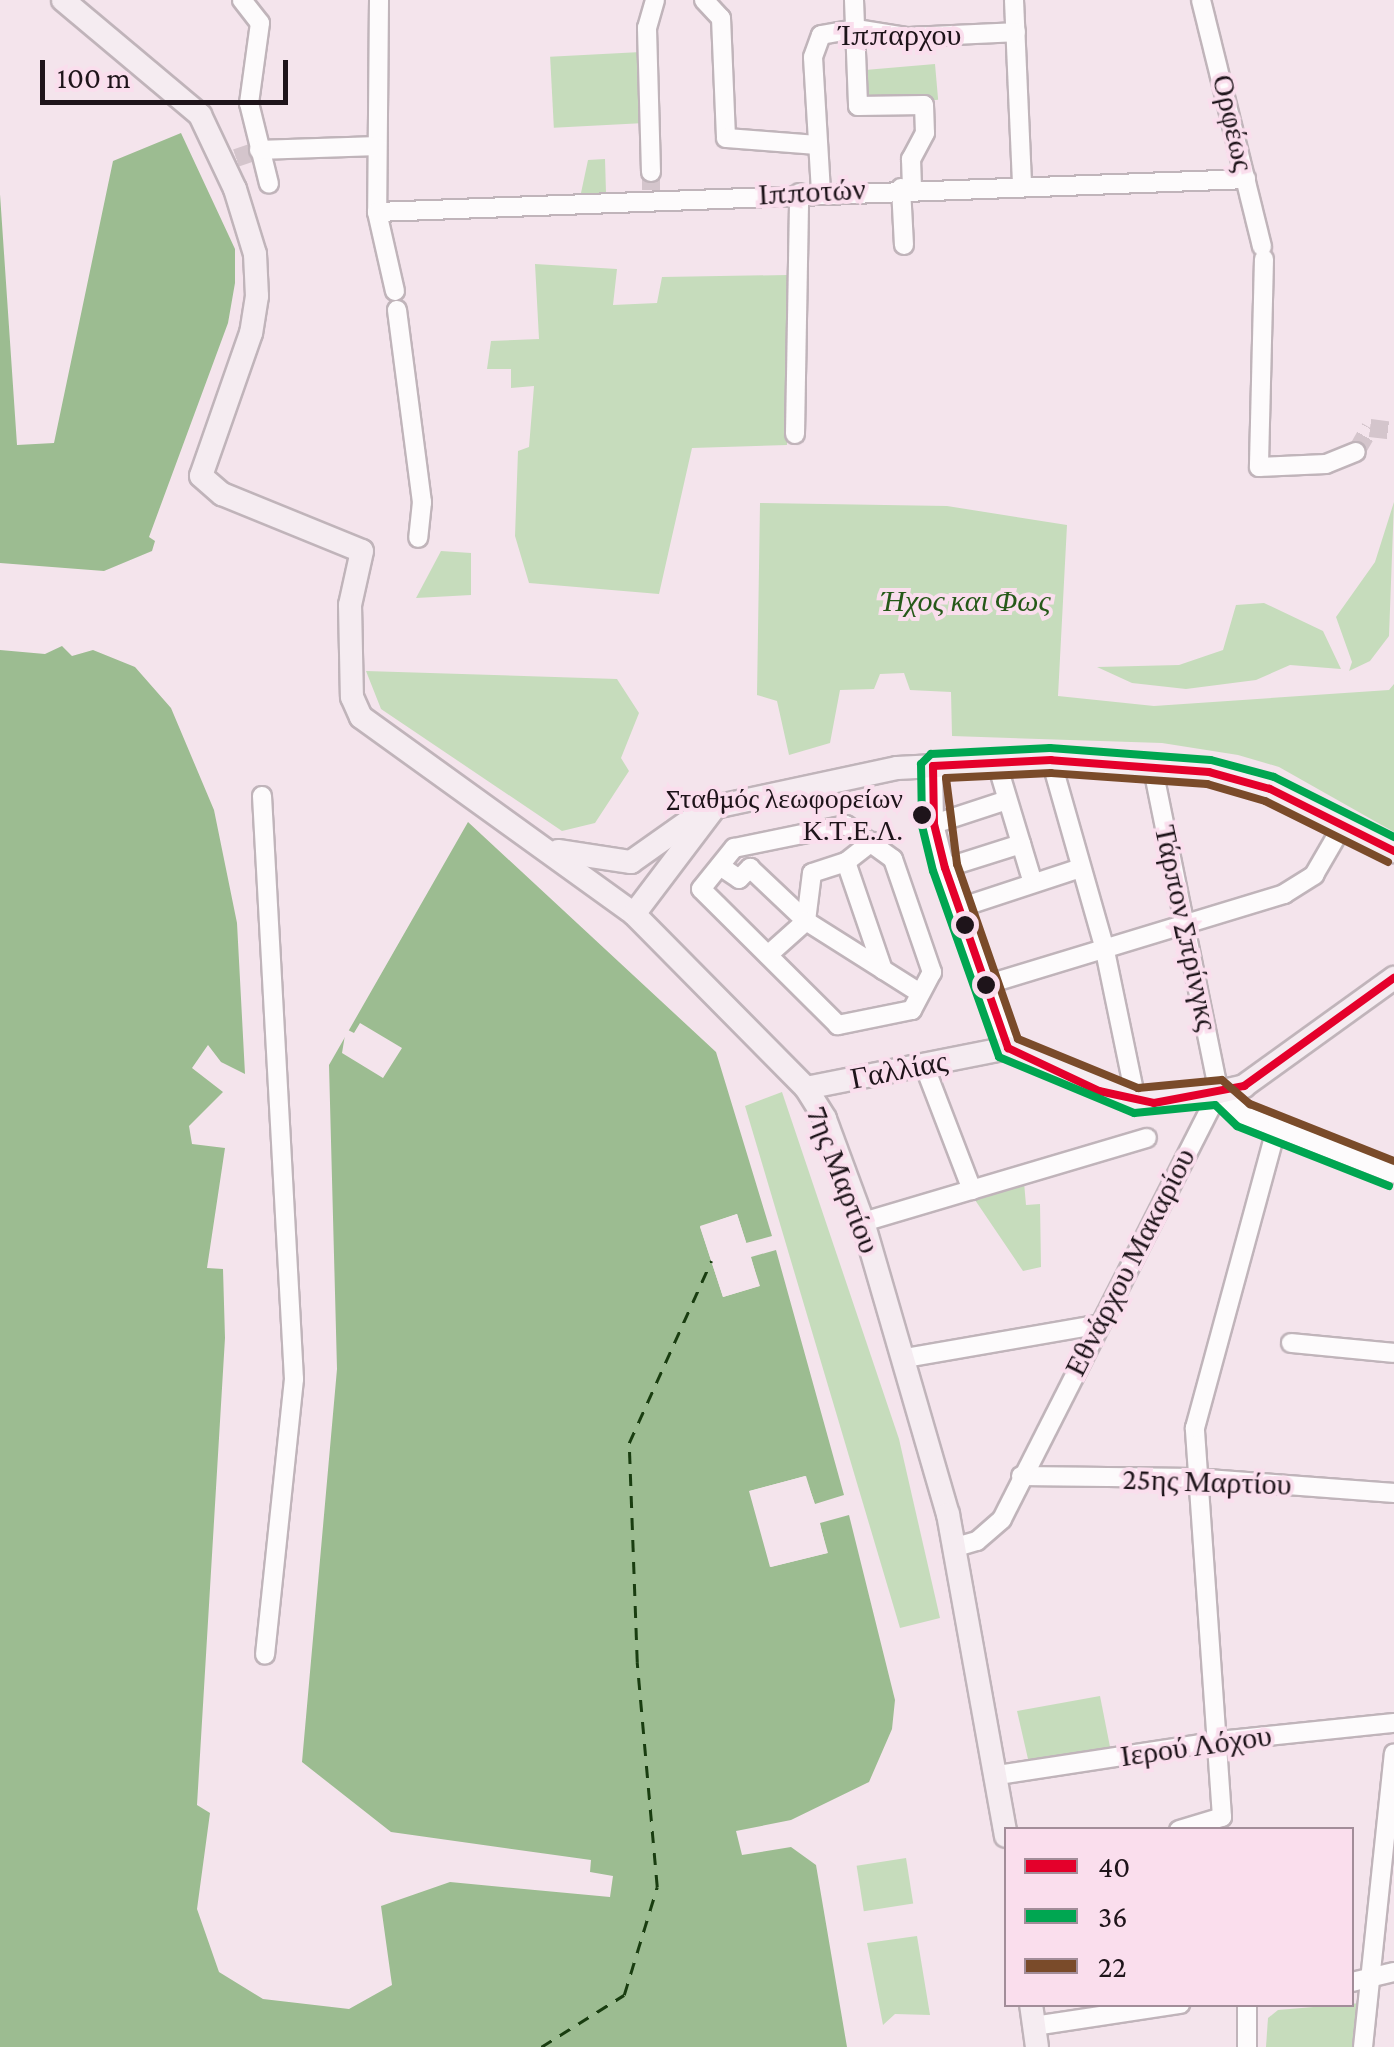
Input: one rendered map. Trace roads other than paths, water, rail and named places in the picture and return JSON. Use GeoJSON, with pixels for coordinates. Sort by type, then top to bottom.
{"type":"FeatureCollection","features":[{"type":"Feature","properties":{"kind":"main road","name":"7ης Μαρτίου"},"geometry":{"type":"LineString","coordinates":[[64,0],[200,115],[249,228],[257,296],[251,333],[200,476],[212,488],[362,551],[350,604],[351,662],[360,717],[551,849],[634,914],[806,1088],[864,1222],[956,1546],[1005,1827]]}},
{"type":"Feature","properties":{"kind":"main road"},"geometry":{"type":"LineString","coordinates":[[551,849],[632,862],[715,807],[870,771],[1052,760],[1152,764],[1238,779],[1394,851]]}},
{"type":"Feature","properties":{"kind":"main road"},"geometry":{"type":"LineString","coordinates":[[634,914],[715,807]]}},
{"type":"Feature","properties":{"kind":"main road"},"geometry":{"type":"LineString","coordinates":[[1008,1048],[1136,1100],[1219,1092],[1244,1086],[1394,978]]}},
{"type":"Feature","properties":{"kind":"main road","name":"Γαλλίας"},"geometry":{"type":"LineString","coordinates":[[806,1088],[1008,1048]]}},
{"type":"Feature","properties":{"kind":"street"},"geometry":{"type":"LineString","coordinates":[[242,0],[260,23],[249,103],[269,184]]}},
{"type":"Feature","properties":{"kind":"street"},"geometry":{"type":"LineString","coordinates":[[379,0],[377,212],[396,301],[422,502],[418,538]]}},
{"type":"Feature","properties":{"kind":"street"},"geometry":{"type":"LineString","coordinates":[[651,187],[647,28],[655,0]]}},
{"type":"Feature","properties":{"kind":"street"},"geometry":{"type":"LineString","coordinates":[[704,0],[722,18],[726,138],[818,145]]}},
{"type":"Feature","properties":{"kind":"street"},"geometry":{"type":"LineString","coordinates":[[854,0],[858,106],[924,105],[925,133],[911,159],[904,245]]}},
{"type":"Feature","properties":{"kind":"street"},"geometry":{"type":"LineString","coordinates":[[1014,0],[1022,183]]}},
{"type":"Feature","properties":{"kind":"street","name":"Ορφέως"},"geometry":{"type":"LineString","coordinates":[[1200,0],[1263,253],[1259,467],[1326,464],[1356,452]]}},
{"type":"Feature","properties":{"kind":"street","name":"Ίππαρχου"},"geometry":{"type":"LineString","coordinates":[[821,192],[817,46],[821,35],[856,30],[907,37],[1016,32]]}},
{"type":"Feature","properties":{"kind":"street"},"geometry":{"type":"LineString","coordinates":[[261,149],[377,146]]}},
{"type":"Feature","properties":{"kind":"street","name":"Ιπποτών"},"geometry":{"type":"LineString","coordinates":[[377,212],[651,187],[821,192],[1246,179]]}},
{"type":"Feature","properties":{"kind":"street"},"geometry":{"type":"LineString","coordinates":[[796,434],[800,192]]}},
{"type":"Feature","properties":{"kind":"street"},"geometry":{"type":"LineString","coordinates":[[1052,760],[1104,946],[1136,1100]]}},
{"type":"Feature","properties":{"kind":"street"},"geometry":{"type":"LineString","coordinates":[[997,764],[1033,882]]}},
{"type":"Feature","properties":{"kind":"street","name":"Τάρπον Σπρίνγκς"},"geometry":{"type":"LineString","coordinates":[[1152,764],[1219,1092]]}},
{"type":"Feature","properties":{"kind":"street"},"geometry":{"type":"LineString","coordinates":[[932,766],[934,824],[1008,1048]]}},
{"type":"Feature","properties":{"kind":"street"},"geometry":{"type":"LineString","coordinates":[[262,796],[294,1379],[265,1654]]}},
{"type":"Feature","properties":{"kind":"street"},"geometry":{"type":"LineString","coordinates":[[934,824],[1008,800]]}},
{"type":"Feature","properties":{"kind":"street"},"geometry":{"type":"LineString","coordinates":[[846,825],[871,844],[893,860],[932,972],[918,992],[912,1010],[838,1025],[770,953],[701,889],[723,868],[734,848],[846,825]]}},
{"type":"Feature","properties":{"kind":"street"},"geometry":{"type":"LineString","coordinates":[[985,984],[1284,894],[1314,875],[1343,825]]}},
{"type":"Feature","properties":{"kind":"street"},"geometry":{"type":"LineString","coordinates":[[770,953],[806,921],[812,873],[846,862],[871,844]]}},
{"type":"Feature","properties":{"kind":"street"},"geometry":{"type":"LineString","coordinates":[[946,868],[1020,844]]}},
{"type":"Feature","properties":{"kind":"street"},"geometry":{"type":"LineString","coordinates":[[846,862],[883,970]]}},
{"type":"Feature","properties":{"kind":"street"},"geometry":{"type":"LineString","coordinates":[[723,868],[739,879],[750,868],[806,921],[918,992]]}},
{"type":"Feature","properties":{"kind":"street"},"geometry":{"type":"LineString","coordinates":[[959,908],[1081,868]]}},
{"type":"Feature","properties":{"kind":"street"},"geometry":{"type":"LineString","coordinates":[[924,1065],[972,1190]]}},
{"type":"Feature","properties":{"kind":"street"},"geometry":{"type":"LineString","coordinates":[[1219,1092],[1244,1115],[1394,1174]]}},
{"type":"Feature","properties":{"kind":"street","name":"Εθνάρχου Μακαρίου"},"geometry":{"type":"LineString","coordinates":[[956,1546],[994,1529],[1219,1092]]}},
{"type":"Feature","properties":{"kind":"street"},"geometry":{"type":"LineString","coordinates":[[1189,1827],[1222,1817],[1219,1741],[1194,1478],[1195,1428],[1277,1127]]}},
{"type":"Feature","properties":{"kind":"street"},"geometry":{"type":"LineString","coordinates":[[864,1222],[1148,1138]]}},
{"type":"Feature","properties":{"kind":"street"},"geometry":{"type":"LineString","coordinates":[[905,1358],[1096,1325]]}},
{"type":"Feature","properties":{"kind":"street"},"geometry":{"type":"LineString","coordinates":[[1291,1343],[1394,1353]]}},
{"type":"Feature","properties":{"kind":"street","name":"25ης Μαρτίου"},"geometry":{"type":"LineString","coordinates":[[1021,1476],[1194,1478],[1394,1494]]}},
{"type":"Feature","properties":{"kind":"street","name":"Ιερού Λόχου"},"geometry":{"type":"LineString","coordinates":[[998,1776],[1219,1741],[1394,1723]]}},
{"type":"Feature","properties":{"kind":"street"},"geometry":{"type":"LineString","coordinates":[[1362,2047],[1360,1980],[1394,1754]]}},
{"type":"Feature","properties":{"kind":"street"},"geometry":{"type":"LineString","coordinates":[[1360,1980],[1394,1972]]}},
{"type":"Feature","properties":{"kind":"street"},"geometry":{"type":"LineString","coordinates":[[1034,2026],[1160,2007]]}},
{"type":"Feature","properties":{"kind":"street"},"geometry":{"type":"LineString","coordinates":[[1246,2047],[1247,2007]]}},
{"type":"Feature","properties":{"kind":"tunnel"},"geometry":{"type":"LineString","coordinates":[[236,158],[259,150]]}},
{"type":"Feature","properties":{"kind":"tunnel"},"geometry":{"type":"LineString","coordinates":[[651,172],[651,190]]}},
{"type":"Feature","properties":{"kind":"tunnel"},"geometry":{"type":"LineString","coordinates":[[1356,452],[1370,428],[1394,431]]}},
{"type":"Feature","properties":{"kind":"place","name":"Σταθμός λεωφορείων Κ.Τ.Ε.Λ."},"geometry":{"type":"Point","coordinates":[922,815]}},
{"type":"Feature","properties":{"kind":"park label","name":"Ήχος και Φως"},"geometry":{"type":"Point","coordinates":[966,601]}}]}
